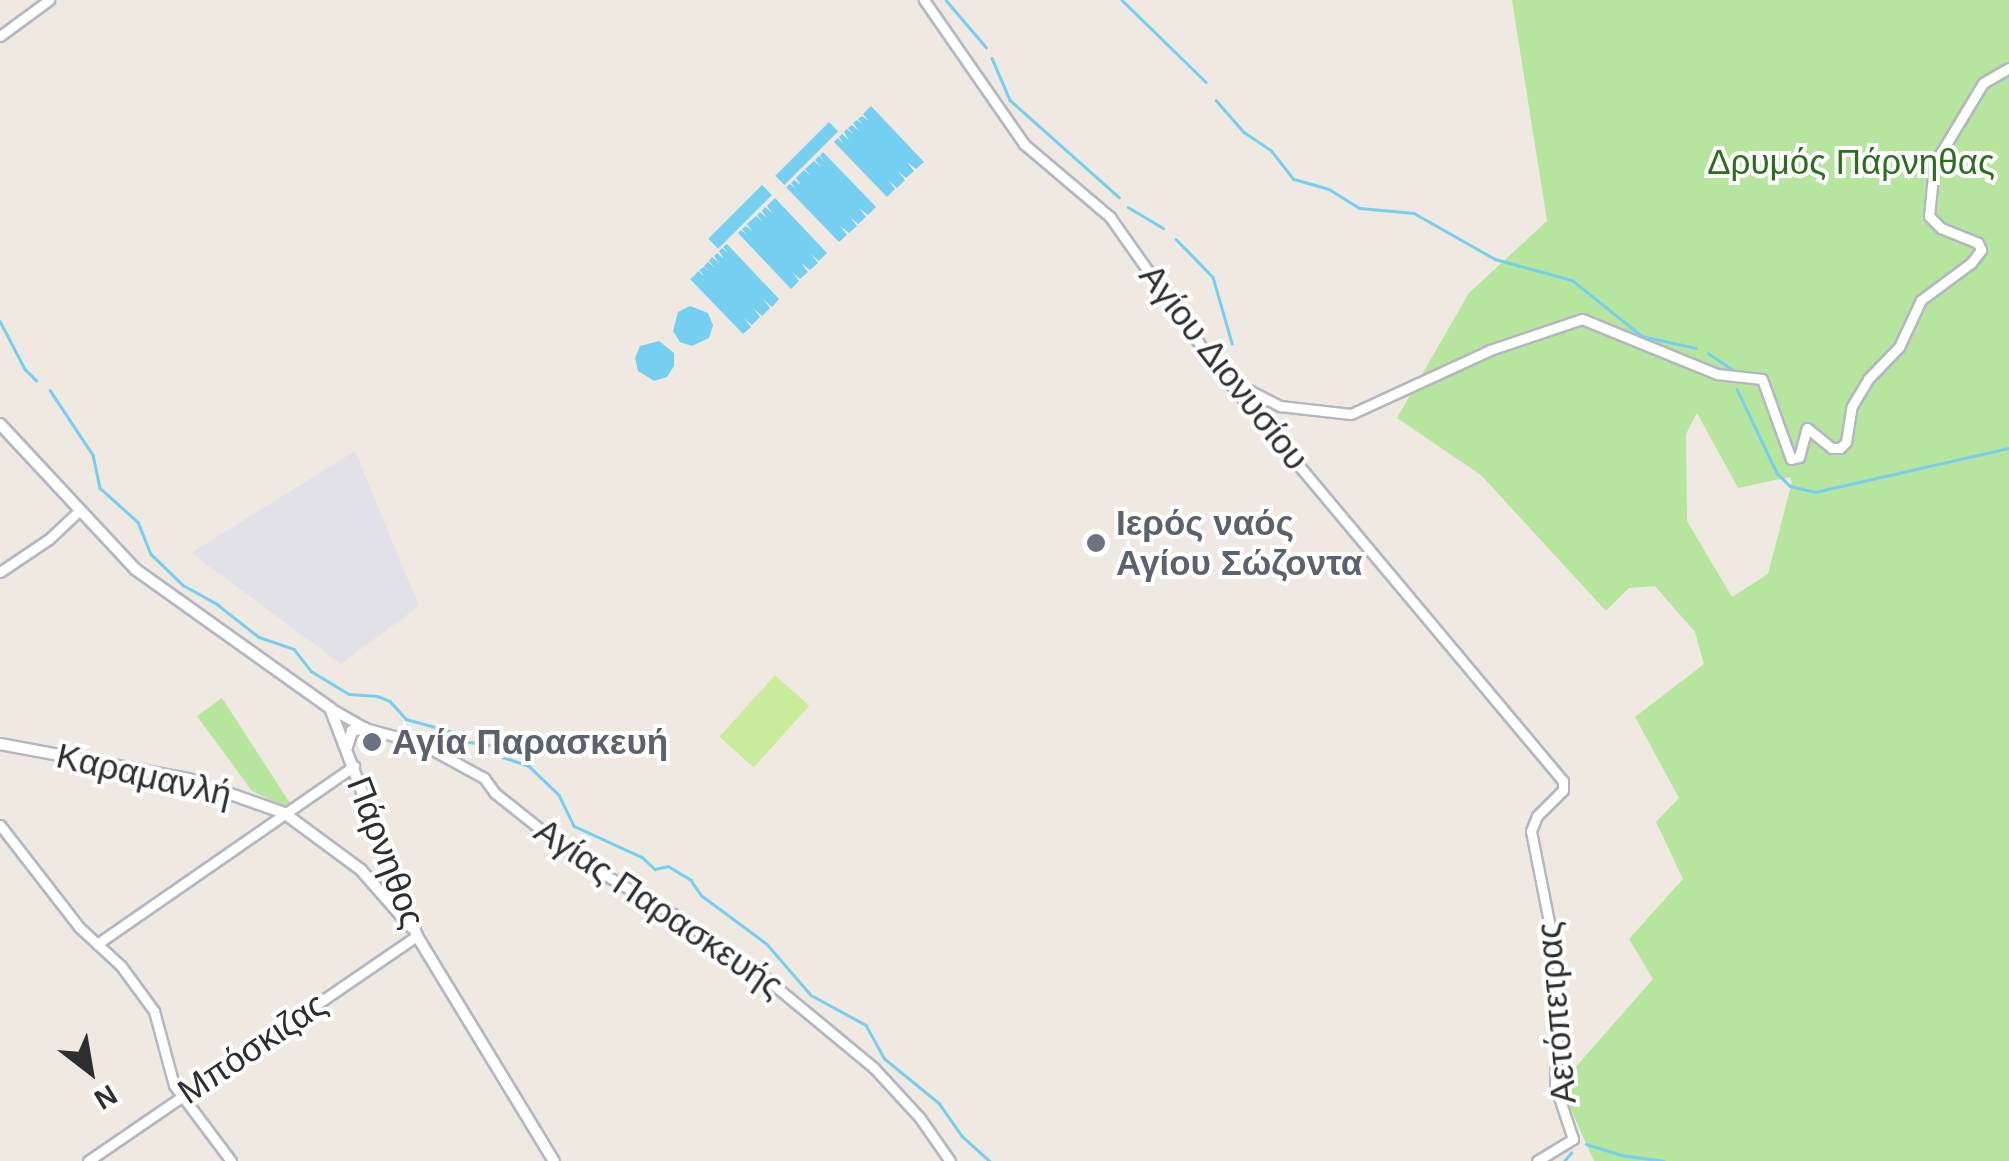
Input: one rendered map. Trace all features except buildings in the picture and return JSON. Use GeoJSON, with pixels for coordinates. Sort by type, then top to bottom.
{"type":"FeatureCollection","features":[{"type":"Feature","properties":{"kind":"main road"},"geometry":{"type":"LineString","coordinates":[[0,424],[160,590],[330,708]]}},
{"type":"Feature","properties":{"kind":"main road","name":"Πάρνηθος"},"geometry":{"type":"LineString","coordinates":[[330,708],[417,936],[554,1161]]}},
{"type":"Feature","properties":{"kind":"main road"},"geometry":{"type":"LineString","coordinates":[[346,748],[352,732],[365,728]]}},
{"type":"Feature","properties":{"kind":"main road","name":"Καραμανλή"},"geometry":{"type":"LineString","coordinates":[[0,744],[188,779],[284,813],[360,870],[417,936]]}},
{"type":"Feature","properties":{"kind":"street"},"geometry":{"type":"LineString","coordinates":[[0,36],[49,0]]}},
{"type":"Feature","properties":{"kind":"street","name":"Αγίου Διονυσίου"},"geometry":{"type":"LineString","coordinates":[[924,0],[1024,144],[1110,217],[1228,380],[1563,782]]}},
{"type":"Feature","properties":{"kind":"street"},"geometry":{"type":"LineString","coordinates":[[1228,380],[1265,400],[1295,409],[1356,413],[1490,350],[1582,319],[1717,374],[1762,379],[1791,459],[1799,457],[1807,428],[1832,448],[1840,448],[1852,406],[1868,379],[1899,347],[1921,300],[1979,254],[1978,244],[1941,228],[1929,216],[1933,176],[1936,161],[1984,82],[2009,68]]}},
{"type":"Feature","properties":{"kind":"street"},"geometry":{"type":"LineString","coordinates":[[1258,413],[1265,400]]}},
{"type":"Feature","properties":{"kind":"street"},"geometry":{"type":"LineString","coordinates":[[0,572],[49,539],[80,510]]}},
{"type":"Feature","properties":{"kind":"street","name":"Αγίας Παρασκευής"},"geometry":{"type":"LineString","coordinates":[[330,708],[365,728],[420,743],[484,778],[495,793],[578,860],[672,914],[758,972],[874,1068],[920,1118],[950,1161]]}},
{"type":"Feature","properties":{"kind":"street"},"geometry":{"type":"LineString","coordinates":[[97,944],[354,766]]}},
{"type":"Feature","properties":{"kind":"street","name":"Αετόπετρας"},"geometry":{"type":"LineString","coordinates":[[1537,1161],[1572,1139],[1555,1085],[1560,978],[1531,831],[1537,816],[1563,790],[1563,782]]}},
{"type":"Feature","properties":{"kind":"street"},"geometry":{"type":"LineString","coordinates":[[0,825],[97,944],[121,966],[154,1011],[174,1084],[232,1161]]}},
{"type":"Feature","properties":{"kind":"street","name":"Μπόσκιζας"},"geometry":{"type":"LineString","coordinates":[[88,1161],[417,936]]}},
{"type":"Feature","properties":{"kind":"shaded area"},"geometry":{"type":"Polygon","coordinates":[[[355,451],[419,606],[341,664],[191,553],[355,451]]]}},
{"type":"Feature","properties":{"kind":"green space","name":"Δρυμός Πάρνηθας"},"geometry":{"type":"Polygon","coordinates":[[[1512,0],[2009,0],[2009,1161],[1594,1161],[1560,1085],[1653,979],[1629,939],[1683,879],[1656,822],[1679,798],[1635,717],[1704,664],[1695,632],[1655,586],[1629,588],[1606,611],[1481,475],[1397,418],[1469,293],[1547,221],[1512,0]],[[1697,413],[1686,434],[1687,521],[1732,597],[1768,574],[1792,482],[1790,477],[1738,488],[1697,413]]]}},
{"type":"Feature","properties":{"kind":"green space"},"geometry":{"type":"Polygon","coordinates":[[[775,675],[809,706],[754,767],[719,737],[775,675]]]}},
{"type":"Feature","properties":{"kind":"green space"},"geometry":{"type":"Polygon","coordinates":[[[222,698],[290,803],[283,806],[252,791],[197,716],[222,698]]]}},
{"type":"Feature","properties":{"kind":"water"},"geometry":{"type":"Polygon","coordinates":[[[871,106],[924,162],[916,169],[907,162],[914,171],[906,178],[898,171],[905,180],[897,188],[888,180],[895,189],[887,197],[834,142],[838,138],[844,144],[839,137],[842,134],[849,140],[844,132],[847,129],[854,135],[848,128],[852,125],[859,131],[853,123],[857,120],[863,125],[858,119],[862,116],[869,121],[863,114],[871,106]]]}},
{"type":"Feature","properties":{"kind":"water"},"geometry":{"type":"Polygon","coordinates":[[[829,122],[838,131],[784,185],[775,176],[829,122]]]}},
{"type":"Feature","properties":{"kind":"water"},"geometry":{"type":"Polygon","coordinates":[[[823,152],[876,207],[868,215],[859,208],[866,217],[858,224],[850,217],[857,226],[849,233],[840,226],[847,235],[839,242],[786,187],[790,184],[796,189],[791,183],[794,180],[801,185],[796,178],[804,170],[811,176],[805,169],[814,161],[821,167],[815,160],[819,156],[825,162],[820,156],[823,152]]]}},
{"type":"Feature","properties":{"kind":"water"},"geometry":{"type":"Polygon","coordinates":[[[762,185],[772,195],[718,249],[708,239],[762,185]]]}},
{"type":"Feature","properties":{"kind":"water"},"geometry":{"type":"Polygon","coordinates":[[[775,198],[827,253],[819,261],[811,254],[818,263],[810,270],[801,263],[808,272],[800,279],[792,272],[799,281],[791,289],[738,233],[741,230],[747,235],[742,229],[746,226],[753,232],[747,224],[756,216],[763,222],[757,215],[760,212],[767,218],[762,211],[765,207],[772,213],[767,206],[775,198]]]}},
{"type":"Feature","properties":{"kind":"water"},"geometry":{"type":"Polygon","coordinates":[[[727,244],[779,299],[772,307],[763,299],[770,308],[762,316],[753,308],[760,317],[752,325],[744,318],[751,327],[743,334],[690,279],[698,271],[705,277],[699,270],[704,267],[710,272],[704,266],[708,262],[715,268],[709,261],[712,257],[719,263],[714,256],[717,253],[724,259],[719,251],[722,248],[728,253],[723,247],[727,244]]]}},
{"type":"Feature","properties":{"kind":"water"},"geometry":{"type":"Polygon","coordinates":[[[690,306],[708,313],[713,325],[709,338],[692,346],[680,342],[673,331],[678,312],[690,306]]]}},
{"type":"Feature","properties":{"kind":"water"},"geometry":{"type":"Polygon","coordinates":[[[659,341],[674,353],[674,366],[667,377],[654,381],[638,371],[635,358],[640,346],[659,341]]]}},
{"type":"Feature","properties":{"kind":"waterway"},"geometry":{"type":"LineString","coordinates":[[946,0],[986,47]]}},
{"type":"Feature","properties":{"kind":"waterway"},"geometry":{"type":"LineString","coordinates":[[1122,0],[1206,82]]}},
{"type":"Feature","properties":{"kind":"waterway"},"geometry":{"type":"LineString","coordinates":[[992,58],[1010,100],[1119,197]]}},
{"type":"Feature","properties":{"kind":"waterway"},"geometry":{"type":"LineString","coordinates":[[1216,100],[1244,132],[1271,150],[1294,179],[1329,189],[1360,208],[1414,213],[1495,259],[1572,280],[1642,336],[1696,348]]}},
{"type":"Feature","properties":{"kind":"waterway"},"geometry":{"type":"LineString","coordinates":[[1128,207],[1163,228]]}},
{"type":"Feature","properties":{"kind":"waterway"},"geometry":{"type":"LineString","coordinates":[[1176,239],[1213,277],[1232,343]]}},
{"type":"Feature","properties":{"kind":"waterway"},"geometry":{"type":"LineString","coordinates":[[0,321],[25,369],[36,380]]}},
{"type":"Feature","properties":{"kind":"waterway"},"geometry":{"type":"LineString","coordinates":[[1708,353],[1732,369]]}},
{"type":"Feature","properties":{"kind":"waterway"},"geometry":{"type":"LineString","coordinates":[[1737,389],[1777,473],[1790,486],[1815,492],[2009,448]]}},
{"type":"Feature","properties":{"kind":"waterway"},"geometry":{"type":"LineString","coordinates":[[50,390],[93,455],[100,488],[138,522],[151,554],[183,585],[217,604],[259,637],[294,649],[311,671],[349,694],[390,701],[406,719],[453,732],[462,741],[490,745],[503,757],[529,766],[559,795],[574,826],[642,857],[655,869],[668,866],[691,880],[701,895],[767,944],[811,995],[866,1025],[885,1059],[939,1103],[962,1136],[990,1161]]}},
{"type":"Feature","properties":{"kind":"waterway"},"geometry":{"type":"LineString","coordinates":[[1586,1144],[1621,1155],[1664,1161]]}},
{"type":"Feature","properties":{"kind":"waterway"},"geometry":{"type":"LineString","coordinates":[[1564,1161],[1571,1153]]}},
{"type":"Feature","properties":{"kind":"place","name":"Ιερός ναός Αγίου Σώζοντα"},"geometry":{"type":"Point","coordinates":[1096,543]}},
{"type":"Feature","properties":{"kind":"place","name":"Αγία Παρασκευή"},"geometry":{"type":"Point","coordinates":[372,742]}}]}
